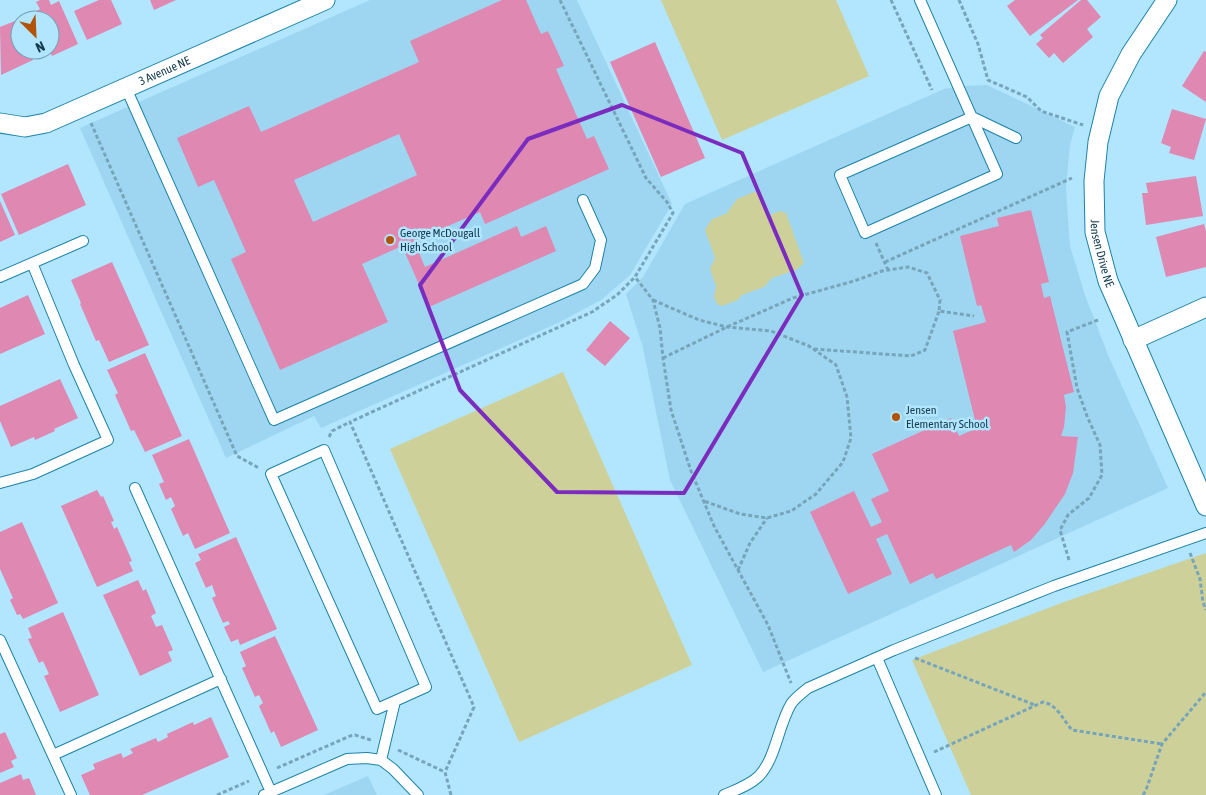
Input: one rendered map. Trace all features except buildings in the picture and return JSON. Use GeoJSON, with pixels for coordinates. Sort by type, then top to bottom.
{"type":"FeatureCollection","features":[{"type":"Feature","properties":{"kind":"street","name":"3 Avenue NE"},"geometry":{"type":"LineString","coordinates":[[0,123],[25,127],[46,123],[325,0]]}},
{"type":"Feature","properties":{"kind":"street","name":"Jensen Drive NE"},"geometry":{"type":"LineString","coordinates":[[1167,0],[1131,54],[1109,96],[1098,142],[1094,181],[1095,232],[1108,281],[1206,506]]}},
{"type":"Feature","properties":{"kind":"street"},"geometry":{"type":"LineString","coordinates":[[1133,340],[1206,307]]}},
{"type":"Feature","properties":{"kind":"lane"},"geometry":{"type":"LineString","coordinates":[[920,0],[972,117],[997,174],[865,233],[840,175],[972,117],[1016,138]]}},
{"type":"Feature","properties":{"kind":"lane"},"geometry":{"type":"LineString","coordinates":[[126,88],[274,420],[583,284],[595,268],[601,240],[583,200]]}},
{"type":"Feature","properties":{"kind":"lane"},"geometry":{"type":"LineString","coordinates":[[0,277],[83,241]]}},
{"type":"Feature","properties":{"kind":"lane"},"geometry":{"type":"LineString","coordinates":[[0,483],[33,474],[108,440],[32,263]]}},
{"type":"Feature","properties":{"kind":"lane"},"geometry":{"type":"LineString","coordinates":[[324,450],[426,687],[377,709],[271,474],[324,450]]}},
{"type":"Feature","properties":{"kind":"lane"},"geometry":{"type":"LineString","coordinates":[[135,488],[221,680],[267,793],[347,759],[366,758],[380,760],[393,769],[418,795]]}},
{"type":"Feature","properties":{"kind":"lane"},"geometry":{"type":"LineString","coordinates":[[724,795],[744,791],[765,768],[791,704],[808,688],[894,650],[1054,586],[1206,533]]}},
{"type":"Feature","properties":{"kind":"lane"},"geometry":{"type":"LineString","coordinates":[[0,640],[71,795]]}},
{"type":"Feature","properties":{"kind":"lane"},"geometry":{"type":"LineString","coordinates":[[876,658],[936,795]]}},
{"type":"Feature","properties":{"kind":"lane"},"geometry":{"type":"LineString","coordinates":[[53,755],[221,680]]}},
{"type":"Feature","properties":{"kind":"lane"},"geometry":{"type":"LineString","coordinates":[[380,760],[395,701]]}},
{"type":"Feature","properties":{"kind":"path"},"geometry":{"type":"LineString","coordinates":[[324,450],[332,431],[592,312],[617,295],[634,277],[673,213],[667,202],[646,178],[560,0]]}},
{"type":"Feature","properties":{"kind":"path"},"geometry":{"type":"LineString","coordinates":[[891,0],[932,90]]}},
{"type":"Feature","properties":{"kind":"path"},"geometry":{"type":"LineString","coordinates":[[959,0],[978,44],[988,80],[1027,97],[1041,111],[1100,131]]}},
{"type":"Feature","properties":{"kind":"path"},"geometry":{"type":"LineString","coordinates":[[84,106],[237,456],[271,474]]}},
{"type":"Feature","properties":{"kind":"path"},"geometry":{"type":"LineString","coordinates":[[885,262],[1072,178]]}},
{"type":"Feature","properties":{"kind":"path"},"geometry":{"type":"LineString","coordinates":[[870,231],[888,270]]}},
{"type":"Feature","properties":{"kind":"path"},"geometry":{"type":"LineString","coordinates":[[663,358],[793,298],[882,271],[908,267],[927,273],[940,300],[939,311],[925,350],[911,356],[813,349]]}},
{"type":"Feature","properties":{"kind":"path"},"geometry":{"type":"LineString","coordinates":[[634,277],[653,300],[660,328],[671,410],[692,471],[714,526],[768,625],[797,697]]}},
{"type":"Feature","properties":{"kind":"path"},"geometry":{"type":"LineString","coordinates":[[653,300],[699,320],[727,327],[772,331],[809,346],[836,366],[848,397],[851,438],[843,462],[816,494],[791,511],[767,518],[740,514],[704,501]]}},
{"type":"Feature","properties":{"kind":"path"},"geometry":{"type":"LineString","coordinates":[[939,311],[974,316]]}},
{"type":"Feature","properties":{"kind":"path"},"geometry":{"type":"LineString","coordinates":[[1069,560],[1060,530],[1068,515],[1089,498],[1102,475],[1100,445],[1077,388],[1067,332],[1098,320]]}},
{"type":"Feature","properties":{"kind":"path"},"geometry":{"type":"LineString","coordinates":[[350,422],[474,707],[445,772],[451,795]]}},
{"type":"Feature","properties":{"kind":"path"},"geometry":{"type":"LineString","coordinates":[[738,570],[750,542],[767,518]]}},
{"type":"Feature","properties":{"kind":"path"},"geometry":{"type":"LineString","coordinates":[[1185,541],[1196,565],[1206,610]]}},
{"type":"Feature","properties":{"kind":"path"},"geometry":{"type":"LineString","coordinates":[[894,650],[1036,705]]}},
{"type":"Feature","properties":{"kind":"path"},"geometry":{"type":"LineString","coordinates":[[1143,795],[1162,744],[1206,692]]}},
{"type":"Feature","properties":{"kind":"path"},"geometry":{"type":"LineString","coordinates":[[920,759],[1043,702],[1056,709],[1072,730],[1162,744]]}},
{"type":"Feature","properties":{"kind":"highlighted area"},"geometry":{"type":"Polygon","coordinates":[[[622,105],[742,153],[802,295],[684,493],[557,492],[460,390],[420,285],[528,139],[622,105]]]}},
{"type":"Feature","properties":{"kind":"shaded area","name":"George McDougall High School"},"geometry":{"type":"Polygon","coordinates":[[[370,0],[577,0],[672,204],[630,275],[601,300],[560,322],[321,428],[314,416],[226,458],[80,128],[370,0]]]}},
{"type":"Feature","properties":{"kind":"shaded area","name":"Jensen Elementary School"},"geometry":{"type":"Polygon","coordinates":[[[987,85],[1075,127],[1070,145],[1066,188],[1070,246],[1085,295],[1108,355],[1168,488],[763,672],[670,480],[643,348],[626,294],[643,277],[685,204],[944,89],[987,85]]]}},
{"type":"Feature","properties":{"kind":"shaded area"},"geometry":{"type":"Polygon","coordinates":[[[368,776],[377,795],[324,795],[368,776]]]}},
{"type":"Feature","properties":{"kind":"green space"},"geometry":{"type":"Polygon","coordinates":[[[661,0],[836,0],[869,76],[722,140],[661,0]]]}},
{"type":"Feature","properties":{"kind":"green space"},"geometry":{"type":"Polygon","coordinates":[[[754,192],[760,193],[770,215],[780,211],[786,213],[804,263],[796,270],[772,278],[764,287],[742,295],[738,300],[722,306],[717,304],[714,297],[716,286],[710,269],[715,258],[705,230],[711,220],[727,213],[737,199],[754,192]]]}},
{"type":"Feature","properties":{"kind":"green space"},"geometry":{"type":"Polygon","coordinates":[[[563,372],[692,665],[519,742],[390,449],[563,372]]]}},
{"type":"Feature","properties":{"kind":"green space"},"geometry":{"type":"Polygon","coordinates":[[[1206,553],[1206,795],[971,795],[912,660],[1064,602],[1206,553]]]}},
{"type":"Feature","properties":{"kind":"place","name":"George McDougall High School"},"geometry":{"type":"Point","coordinates":[390,240]}},
{"type":"Feature","properties":{"kind":"place","name":"Jensen Elementary School"},"geometry":{"type":"Point","coordinates":[896,417]}}]}
